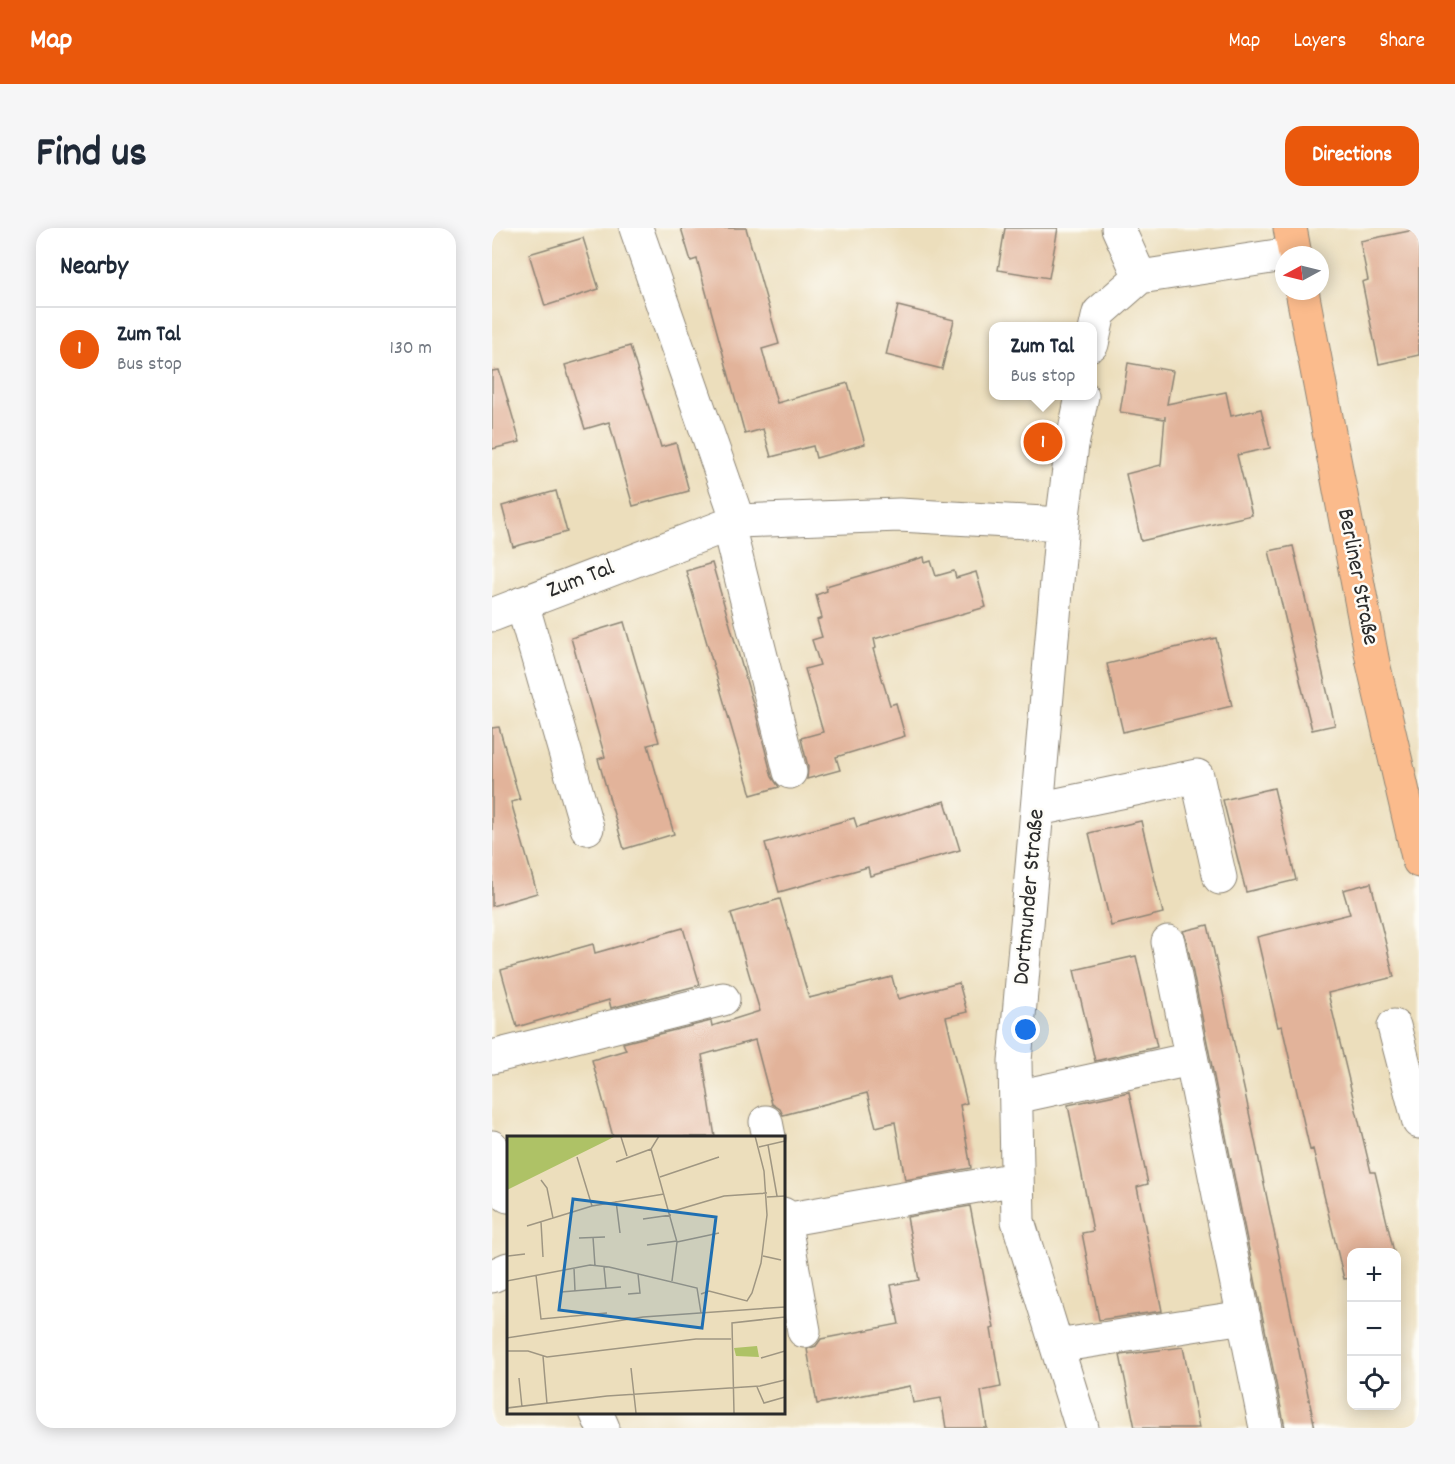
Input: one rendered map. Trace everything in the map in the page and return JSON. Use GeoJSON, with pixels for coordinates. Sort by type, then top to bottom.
{"type":"FeatureCollection","features":[{"type":"Feature","properties":{"kind":"main road","name":"Berliner Straße"},"geometry":{"type":"LineString","coordinates":[[1304,300],[1373,663],[1419,861]]}},
{"type":"Feature","properties":{"kind":"street"},"geometry":{"type":"LineString","coordinates":[[636,228],[733,523],[790,772]]}},
{"type":"Feature","properties":{"kind":"street"},"geometry":{"type":"LineString","coordinates":[[1118,228],[1140,277]]}},
{"type":"Feature","properties":{"kind":"street"},"geometry":{"type":"LineString","coordinates":[[1097,322],[1099,313],[1140,277],[1275,252]]}},
{"type":"Feature","properties":{"kind":"street","name":"Dortmunder Straße"},"geometry":{"type":"LineString","coordinates":[[1081,400],[1072,445],[1062,524],[1016,1061],[1016,1097],[1018,1221],[1082,1428]]}},
{"type":"Feature","properties":{"kind":"street","name":"Zum Tal"},"geometry":{"type":"LineString","coordinates":[[501,606],[733,523],[899,515],[1062,524]]}},
{"type":"Feature","properties":{"kind":"street"},"geometry":{"type":"LineString","coordinates":[[501,606],[587,828]]}},
{"type":"Feature","properties":{"kind":"street"},"geometry":{"type":"LineString","coordinates":[[1038,809],[1197,776],[1220,878]]}},
{"type":"Feature","properties":{"kind":"street"},"geometry":{"type":"LineString","coordinates":[[1168,942],[1266,1428]]}},
{"type":"Feature","properties":{"kind":"street"},"geometry":{"type":"LineString","coordinates":[[492,1057],[723,999]]}},
{"type":"Feature","properties":{"kind":"street"},"geometry":{"type":"LineString","coordinates":[[1394,1026],[1419,1122]]}},
{"type":"Feature","properties":{"kind":"street"},"geometry":{"type":"LineString","coordinates":[[1016,1097],[1191,1059]]}},
{"type":"Feature","properties":{"kind":"street"},"geometry":{"type":"LineString","coordinates":[[492,1147],[507,1193]]}},
{"type":"Feature","properties":{"kind":"street"},"geometry":{"type":"LineString","coordinates":[[804,1331],[784,1217],[1017,1179]]}},
{"type":"Feature","properties":{"kind":"street"},"geometry":{"type":"LineString","coordinates":[[492,1276],[507,1269]]}},
{"type":"Feature","properties":{"kind":"street"},"geometry":{"type":"LineString","coordinates":[[1057,1346],[1244,1317]]}},
{"type":"Feature","properties":{"kind":"street"},"geometry":{"type":"LineString","coordinates":[[596,1413],[603,1428]]}},
{"type":"Feature","properties":{"kind":"building"},"geometry":{"type":"Polygon","coordinates":[[[681,228],[746,228],[779,344],[762,349],[777,403],[848,383],[865,444],[816,458],[813,446],[771,457],[763,429],[745,434],[697,259],[691,261],[681,228]]]}},
{"type":"Feature","properties":{"kind":"building"},"geometry":{"type":"Polygon","coordinates":[[[1005,228],[1058,228],[1049,278],[998,270],[1005,228]]]}},
{"type":"Feature","properties":{"kind":"building"},"geometry":{"type":"Polygon","coordinates":[[[1419,229],[1419,355],[1379,364],[1362,282],[1368,280],[1360,241],[1419,229]]]}},
{"type":"Feature","properties":{"kind":"building"},"geometry":{"type":"Polygon","coordinates":[[[583,238],[599,289],[545,306],[529,254],[583,238]]]}},
{"type":"Feature","properties":{"kind":"building"},"geometry":{"type":"Polygon","coordinates":[[[898,306],[954,320],[942,369],[886,355],[898,306]]]}},
{"type":"Feature","properties":{"kind":"building"},"geometry":{"type":"Polygon","coordinates":[[[630,346],[661,447],[676,443],[689,491],[633,506],[609,422],[585,429],[565,365],[630,346]]]}},
{"type":"Feature","properties":{"kind":"building"},"geometry":{"type":"Polygon","coordinates":[[[1128,363],[1173,371],[1167,404],[1226,392],[1231,416],[1261,409],[1270,448],[1237,455],[1252,515],[1141,541],[1126,474],[1161,465],[1165,419],[1120,412],[1128,363]]]}},
{"type":"Feature","properties":{"kind":"building"},"geometry":{"type":"Polygon","coordinates":[[[499,370],[520,442],[492,449],[492,371],[499,370]]]}},
{"type":"Feature","properties":{"kind":"building"},"geometry":{"type":"Polygon","coordinates":[[[556,491],[567,532],[513,547],[502,506],[556,491]]]}},
{"type":"Feature","properties":{"kind":"building"},"geometry":{"type":"Polygon","coordinates":[[[1293,546],[1335,725],[1312,730],[1269,551],[1293,546]]]}},
{"type":"Feature","properties":{"kind":"building"},"geometry":{"type":"Polygon","coordinates":[[[924,557],[925,563],[931,561],[936,576],[954,571],[956,578],[976,572],[986,607],[874,639],[876,648],[873,649],[890,705],[896,703],[905,736],[836,757],[840,770],[807,779],[808,767],[801,738],[823,732],[805,669],[820,665],[812,640],[822,637],[817,620],[822,618],[816,595],[827,591],[826,586],[924,557]]]}},
{"type":"Feature","properties":{"kind":"building"},"geometry":{"type":"Polygon","coordinates":[[[712,563],[772,777],[779,787],[751,795],[686,571],[712,563]]]}},
{"type":"Feature","properties":{"kind":"building"},"geometry":{"type":"Polygon","coordinates":[[[624,622],[659,742],[648,745],[674,834],[624,849],[598,759],[605,757],[571,638],[624,622]]]}},
{"type":"Feature","properties":{"kind":"building"},"geometry":{"type":"Polygon","coordinates":[[[1216,638],[1232,706],[1123,732],[1107,664],[1216,638]]]}},
{"type":"Feature","properties":{"kind":"building"},"geometry":{"type":"Polygon","coordinates":[[[499,727],[520,800],[511,802],[537,893],[492,906],[492,728],[499,727]]]}},
{"type":"Feature","properties":{"kind":"building"},"geometry":{"type":"Polygon","coordinates":[[[1274,788],[1296,880],[1246,892],[1223,800],[1274,788]]]}},
{"type":"Feature","properties":{"kind":"building"},"geometry":{"type":"Polygon","coordinates":[[[945,801],[960,850],[870,876],[868,867],[779,892],[765,843],[854,818],[857,827],[945,801]]]}},
{"type":"Feature","properties":{"kind":"building"},"geometry":{"type":"Polygon","coordinates":[[[1141,821],[1163,913],[1111,926],[1089,833],[1141,821]]]}},
{"type":"Feature","properties":{"kind":"building"},"geometry":{"type":"Polygon","coordinates":[[[1371,883],[1394,977],[1328,993],[1371,1172],[1375,1172],[1393,1248],[1347,1248],[1347,1279],[1344,1279],[1313,1149],[1310,1150],[1282,1026],[1278,1027],[1257,937],[1350,914],[1343,890],[1371,883]]]}},
{"type":"Feature","properties":{"kind":"building"},"geometry":{"type":"Polygon","coordinates":[[[780,899],[809,998],[892,977],[898,999],[959,983],[967,1012],[946,1017],[967,1103],[960,1105],[971,1168],[905,1180],[895,1122],[876,1127],[867,1093],[783,1115],[780,1109],[772,1104],[755,1040],[702,1055],[715,1136],[613,1136],[592,1060],[626,1050],[623,1043],[711,1021],[712,1026],[760,1011],[731,913],[780,899]]]}},
{"type":"Feature","properties":{"kind":"building"},"geometry":{"type":"Polygon","coordinates":[[[1208,925],[1315,1428],[1285,1428],[1183,931],[1208,925]]]}},
{"type":"Feature","properties":{"kind":"building"},"geometry":{"type":"Polygon","coordinates":[[[683,928],[700,985],[611,1008],[609,1000],[517,1027],[501,970],[593,944],[595,953],[683,928]]]}},
{"type":"Feature","properties":{"kind":"building"},"geometry":{"type":"Polygon","coordinates":[[[1136,956],[1157,1047],[1095,1061],[1074,970],[1136,956]]]}},
{"type":"Feature","properties":{"kind":"building"},"geometry":{"type":"Polygon","coordinates":[[[1129,1092],[1148,1184],[1137,1187],[1162,1311],[1099,1320],[1082,1233],[1093,1231],[1068,1105],[1129,1092]]]}},
{"type":"Feature","properties":{"kind":"building"},"geometry":{"type":"Polygon","coordinates":[[[970,1206],[994,1328],[991,1329],[1001,1387],[981,1391],[987,1428],[946,1428],[941,1398],[913,1403],[910,1386],[817,1404],[807,1349],[816,1346],[821,1339],[899,1324],[891,1285],[919,1280],[907,1217],[970,1206]]]}},
{"type":"Feature","properties":{"kind":"building"},"geometry":{"type":"Polygon","coordinates":[[[1183,1347],[1199,1428],[1135,1428],[1120,1355],[1183,1347]]]}},
{"type":"Feature","properties":{"kind":"place","name":"Zum Tal"},"geometry":{"type":"Point","coordinates":[1043,442]}}]}
